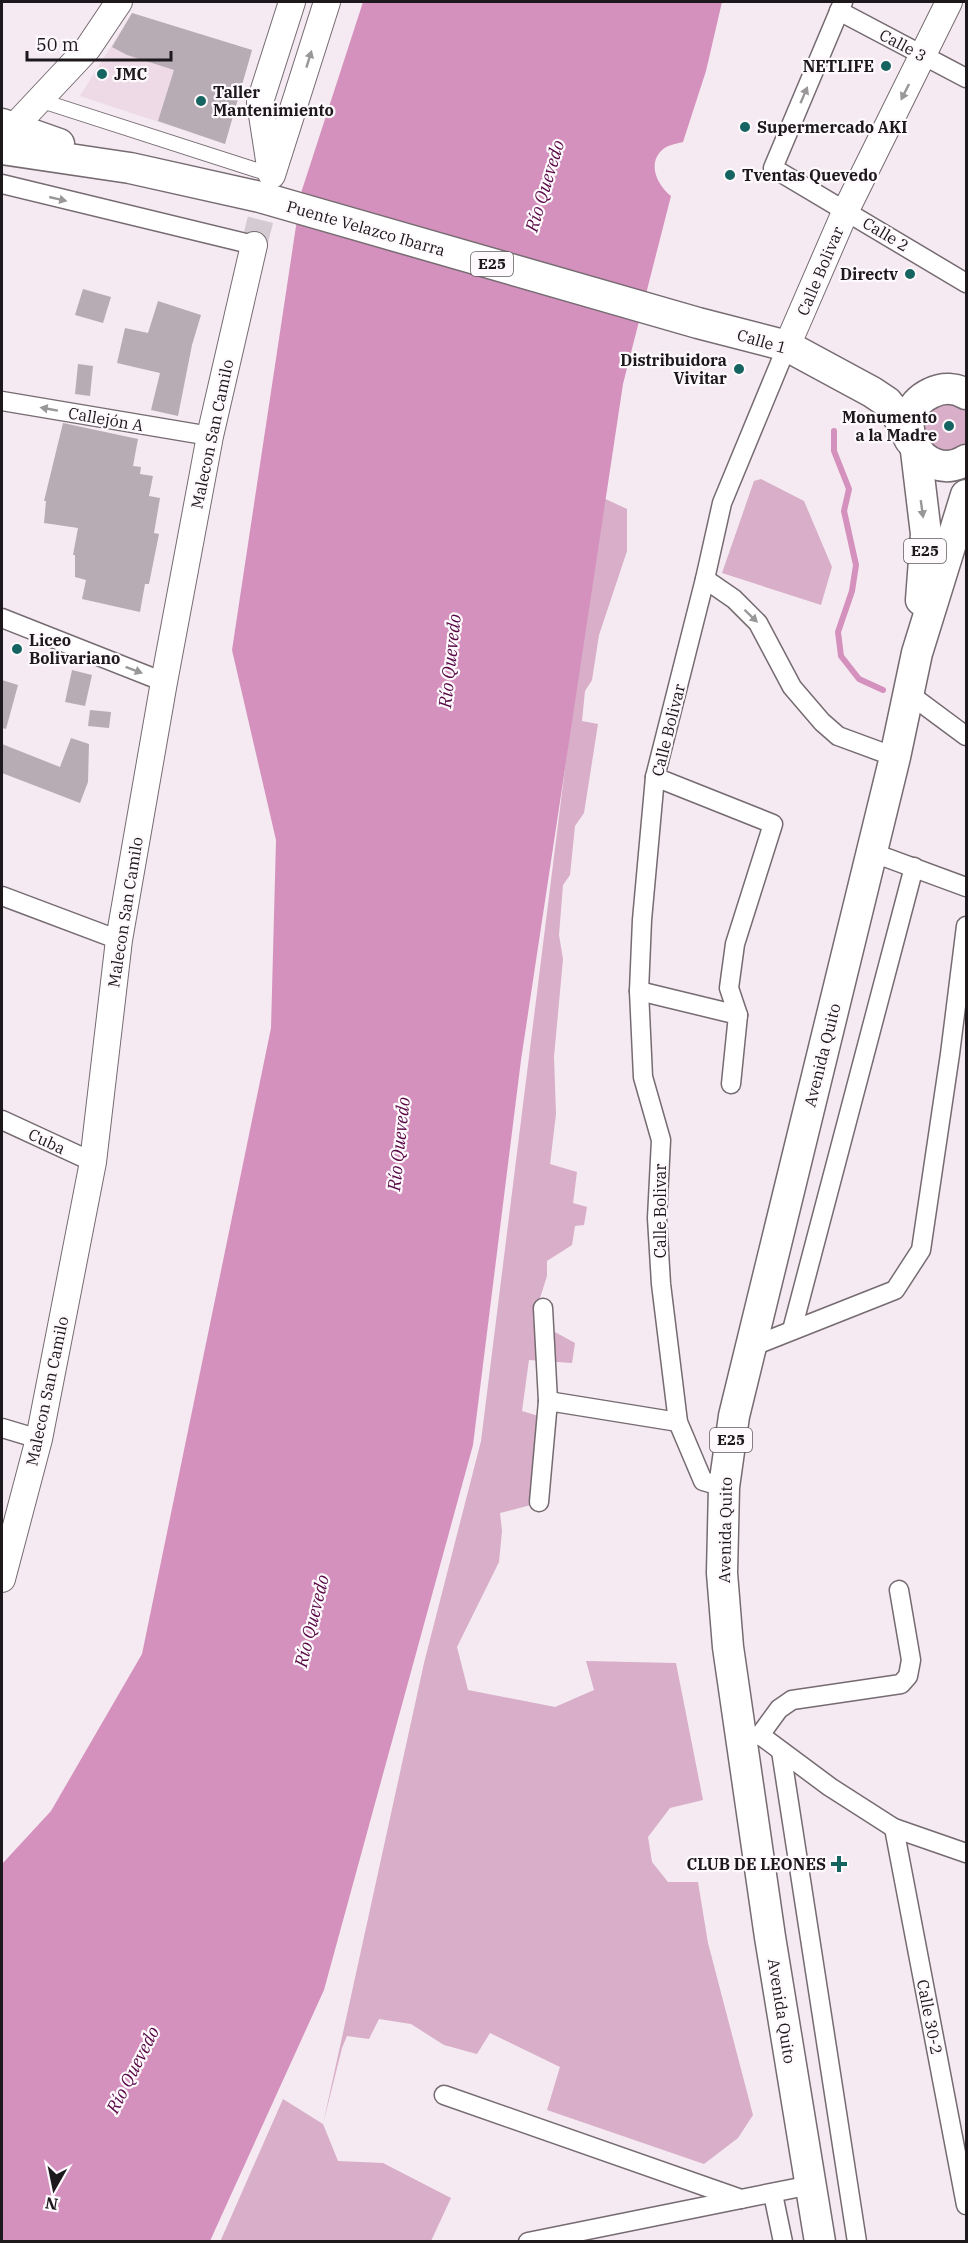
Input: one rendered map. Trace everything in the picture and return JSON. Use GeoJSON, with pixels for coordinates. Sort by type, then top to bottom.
{"type":"FeatureCollection","features":[{"type":"Feature","properties":{"kind":"highway","name":"Puente Velazco Ibarra"},"geometry":{"type":"LineString","coordinates":[[5,134],[130,168],[206,184],[286,205],[698,323]]}},
{"type":"Feature","properties":{"kind":"highway","name":"Calle 1"},"geometry":{"type":"LineString","coordinates":[[698,323],[787,346],[872,392],[887,402],[896,413],[913,445]]}},
{"type":"Feature","properties":{"kind":"highway","name":"Calle 1"},"geometry":{"type":"LineString","coordinates":[[854,384],[900,394],[925,395]]}},
{"type":"Feature","properties":{"kind":"highway","name":"E25"},"geometry":{"type":"LineString","coordinates":[[913,445],[908,428],[910,415],[925,395],[948,388],[966,394]]}},
{"type":"Feature","properties":{"kind":"highway"},"geometry":{"type":"LineString","coordinates":[[913,445],[925,459],[937,464],[949,466],[966,460]]}},
{"type":"Feature","properties":{"kind":"highway","name":"Avenida Quito"},"geometry":{"type":"LineString","coordinates":[[913,445],[926,534],[917,653]]}},
{"type":"Feature","properties":{"kind":"highway","name":"Avenida Quito"},"geometry":{"type":"LineString","coordinates":[[820,2241],[770,1937],[750,1736],[728,1647],[722,1573],[724,1487],[734,1416],[895,757],[917,653],[966,495]]}},
{"type":"Feature","properties":{"kind":"main road"},"geometry":{"type":"LineString","coordinates":[[5,134],[88,48],[119,2]]}},
{"type":"Feature","properties":{"kind":"main road"},"geometry":{"type":"LineString","coordinates":[[272,175],[260,102],[292,2]]}},
{"type":"Feature","properties":{"kind":"main road"},"geometry":{"type":"LineString","coordinates":[[272,175],[327,2]]}},
{"type":"Feature","properties":{"kind":"main road","name":"Calle Bolivar"},"geometry":{"type":"LineString","coordinates":[[787,346],[846,210],[949,2]]}},
{"type":"Feature","properties":{"kind":"main road","name":"Malecon San Camilo"},"geometry":{"type":"LineString","coordinates":[[2,1579],[39,1439],[93,1162],[119,940],[164,682],[210,436],[254,245]]}},
{"type":"Feature","properties":{"kind":"street","name":"Calle 3"},"geometry":{"type":"LineString","coordinates":[[841,6],[923,56],[966,78]]}},
{"type":"Feature","properties":{"kind":"street","name":"Calle 2"},"geometry":{"type":"LineString","coordinates":[[841,6],[773,168],[966,283]]}},
{"type":"Feature","properties":{"kind":"street"},"geometry":{"type":"LineString","coordinates":[[39,100],[272,175]]}},
{"type":"Feature","properties":{"kind":"street"},"geometry":{"type":"LineString","coordinates":[[2,184],[254,245]]}},
{"type":"Feature","properties":{"kind":"street","name":"Calle Bolivar"},"geometry":{"type":"LineString","coordinates":[[724,1487],[703,1481],[678,1422],[660,1273],[657,1218],[662,1140],[643,1077],[639,991],[642,920],[655,777],[722,503],[787,346]]}},
{"type":"Feature","properties":{"kind":"street","name":"Callejón A"},"geometry":{"type":"LineString","coordinates":[[2,401],[210,436]]}},
{"type":"Feature","properties":{"kind":"street"},"geometry":{"type":"LineString","coordinates":[[705,579],[734,599],[758,623],[792,687],[822,722],[838,736],[895,757]]}},
{"type":"Feature","properties":{"kind":"street"},"geometry":{"type":"LineString","coordinates":[[2,618],[164,682]]}},
{"type":"Feature","properties":{"kind":"street"},"geometry":{"type":"LineString","coordinates":[[908,693],[966,736]]}},
{"type":"Feature","properties":{"kind":"street"},"geometry":{"type":"LineString","coordinates":[[655,777],[773,824],[735,944],[729,988],[738,1015],[731,1084]]}},
{"type":"Feature","properties":{"kind":"street"},"geometry":{"type":"LineString","coordinates":[[871,852],[966,886]]}},
{"type":"Feature","properties":{"kind":"street"},"geometry":{"type":"LineString","coordinates":[[792,1330],[914,867]]}},
{"type":"Feature","properties":{"kind":"street"},"geometry":{"type":"LineString","coordinates":[[2,896],[119,940]]}},
{"type":"Feature","properties":{"kind":"street"},"geometry":{"type":"LineString","coordinates":[[751,1347],[895,1290],[921,1250],[966,926]]}},
{"type":"Feature","properties":{"kind":"street"},"geometry":{"type":"LineString","coordinates":[[639,991],[738,1015]]}},
{"type":"Feature","properties":{"kind":"street","name":"Cuba"},"geometry":{"type":"LineString","coordinates":[[2,1120],[93,1162]]}},
{"type":"Feature","properties":{"kind":"street"},"geometry":{"type":"LineString","coordinates":[[539,1502],[548,1401],[543,1308]]}},
{"type":"Feature","properties":{"kind":"street"},"geometry":{"type":"LineString","coordinates":[[548,1401],[678,1422]]}},
{"type":"Feature","properties":{"kind":"street"},"geometry":{"type":"LineString","coordinates":[[2,1428],[39,1439]]}},
{"type":"Feature","properties":{"kind":"street"},"geometry":{"type":"LineString","coordinates":[[899,1590],[911,1660],[908,1676],[901,1684],[792,1700],[778,1709],[750,1736],[781,1751],[830,1787],[894,1828],[966,1853]]}},
{"type":"Feature","properties":{"kind":"street"},"geometry":{"type":"LineString","coordinates":[[781,1751],[857,2241]]}},
{"type":"Feature","properties":{"kind":"street","name":"Calle 30-2"},"geometry":{"type":"LineString","coordinates":[[894,1828],[966,2205]]}},
{"type":"Feature","properties":{"kind":"street"},"geometry":{"type":"LineString","coordinates":[[444,2095],[741,2199]]}},
{"type":"Feature","properties":{"kind":"street"},"geometry":{"type":"LineString","coordinates":[[528,2241],[811,2186]]}},
{"type":"Feature","properties":{"kind":"street"},"geometry":{"type":"LineString","coordinates":[[773,2194],[783,2241]]}},
{"type":"Feature","properties":{"kind":"shaded area"},"geometry":{"type":"Polygon","coordinates":[[[132,13],[252,50],[225,144],[80,96],[132,13]]]}},
{"type":"Feature","properties":{"kind":"shaded area"},"geometry":{"type":"Polygon","coordinates":[[[937,399],[966,406],[966,447],[953,455],[927,447],[919,420],[937,399]]]}},
{"type":"Feature","properties":{"kind":"shaded area"},"geometry":{"type":"Polygon","coordinates":[[[761,479],[804,501],[832,567],[821,605],[722,573],[754,481],[761,479]]]}},
{"type":"Feature","properties":{"kind":"shaded area"},"geometry":{"type":"Polygon","coordinates":[[[599,496],[627,509],[627,551],[599,635],[592,680],[585,691],[582,721],[598,724],[584,813],[575,826],[570,875],[563,885],[559,935],[563,959],[554,1057],[556,1114],[550,1164],[577,1172],[573,1203],[587,1207],[584,1225],[575,1226],[572,1245],[547,1261],[547,1276],[533,1320],[575,1343],[572,1363],[529,1360],[522,1411],[545,1418],[531,1505],[500,1513],[502,1531],[499,1562],[457,1647],[468,1690],[555,1707],[594,1690],[586,1661],[676,1663],[703,1800],[670,1808],[648,1837],[652,1862],[668,1882],[698,1882],[708,1943],[753,2115],[738,2138],[704,2164],[547,2110],[560,2067],[490,2033],[477,2054],[444,2045],[411,2024],[379,2019],[369,2039],[347,2036],[323,2124],[424,1663],[481,1441],[599,496]]]}},
{"type":"Feature","properties":{"kind":"shaded area"},"geometry":{"type":"Polygon","coordinates":[[[283,2099],[323,2124],[338,2161],[383,2163],[451,2198],[431,2241],[220,2242],[283,2099]]]}},
{"type":"Feature","properties":{"kind":"water","name":"Río Quevedo"},"geometry":{"type":"Polygon","coordinates":[[[363,2],[722,2],[706,71],[683,142],[662,150],[656,157],[656,175],[662,187],[671,196],[623,384],[521,1060],[473,1445],[324,1990],[210,2241],[2,2241],[2,1864],[51,1811],[142,1654],[271,1028],[276,840],[232,650],[301,193],[363,2]]]}},
{"type":"Feature","properties":{"kind":"building","name":"Taller Mantenimiento"},"geometry":{"type":"Polygon","coordinates":[[[132,13],[252,50],[225,144],[158,121],[174,70],[127,55],[112,47],[132,13]]]}},
{"type":"Feature","properties":{"kind":"building"},"geometry":{"type":"Polygon","coordinates":[[[83,289],[111,297],[103,323],[75,315],[83,289]]]}},
{"type":"Feature","properties":{"kind":"building"},"geometry":{"type":"Polygon","coordinates":[[[158,301],[201,315],[192,345],[178,416],[151,410],[160,373],[117,363],[125,328],[148,333],[158,301]]]}},
{"type":"Feature","properties":{"kind":"building"},"geometry":{"type":"Polygon","coordinates":[[[78,364],[93,366],[90,396],[75,394],[78,364]]]}},
{"type":"Feature","properties":{"kind":"building"},"geometry":{"type":"Polygon","coordinates":[[[63,423],[138,439],[133,466],[141,467],[140,474],[153,476],[149,496],[160,498],[154,533],[159,534],[149,584],[145,584],[140,612],[82,599],[86,580],[75,577],[75,555],[73,555],[78,528],[44,523],[46,501],[44,501],[63,423]]]}},
{"type":"Feature","properties":{"kind":"building"},"geometry":{"type":"Polygon","coordinates":[[[72,670],[92,675],[85,706],[65,702],[72,670]]]}},
{"type":"Feature","properties":{"kind":"building"},"geometry":{"type":"Polygon","coordinates":[[[2,680],[18,685],[6,729],[2,728],[2,680]]]}},
{"type":"Feature","properties":{"kind":"building"},"geometry":{"type":"Polygon","coordinates":[[[90,710],[111,712],[109,728],[88,726],[90,710]]]}},
{"type":"Feature","properties":{"kind":"building"},"geometry":{"type":"Polygon","coordinates":[[[71,738],[89,744],[88,782],[80,803],[2,773],[2,744],[60,767],[71,738]]]}},
{"type":"Feature","properties":{"kind":"waterway"},"geometry":{"type":"LineString","coordinates":[[834,431],[834,451],[849,489],[844,511],[856,565],[852,591],[838,632],[841,656],[859,679],[883,690]]}},
{"type":"Feature","properties":{"kind":"tunnel"},"geometry":{"type":"LineString","coordinates":[[254,245],[271,179]]}},
{"type":"Feature","properties":{"kind":"place","name":"NETLIFE"},"geometry":{"type":"Point","coordinates":[886,66]}},
{"type":"Feature","properties":{"kind":"place","name":"JMC"},"geometry":{"type":"Point","coordinates":[102,74]}},
{"type":"Feature","properties":{"kind":"place","name":"Taller Mantenimiento"},"geometry":{"type":"Point","coordinates":[201,101]}},
{"type":"Feature","properties":{"kind":"place","name":"Supermercado AKI"},"geometry":{"type":"Point","coordinates":[745,127]}},
{"type":"Feature","properties":{"kind":"place","name":"Tventas Quevedo"},"geometry":{"type":"Point","coordinates":[730,175]}},
{"type":"Feature","properties":{"kind":"place","name":"Directv"},"geometry":{"type":"Point","coordinates":[910,274]}},
{"type":"Feature","properties":{"kind":"place","name":"Distribuidora Vivitar"},"geometry":{"type":"Point","coordinates":[739,369]}},
{"type":"Feature","properties":{"kind":"place","name":"Monumento a la Madre"},"geometry":{"type":"Point","coordinates":[949,426]}},
{"type":"Feature","properties":{"kind":"place","name":"Liceo Bolivariano"},"geometry":{"type":"Point","coordinates":[17,649]}},
{"type":"Feature","properties":{"kind":"place","name":"CLUB DE LEONES"},"geometry":{"type":"Point","coordinates":[839,1864]}}]}
